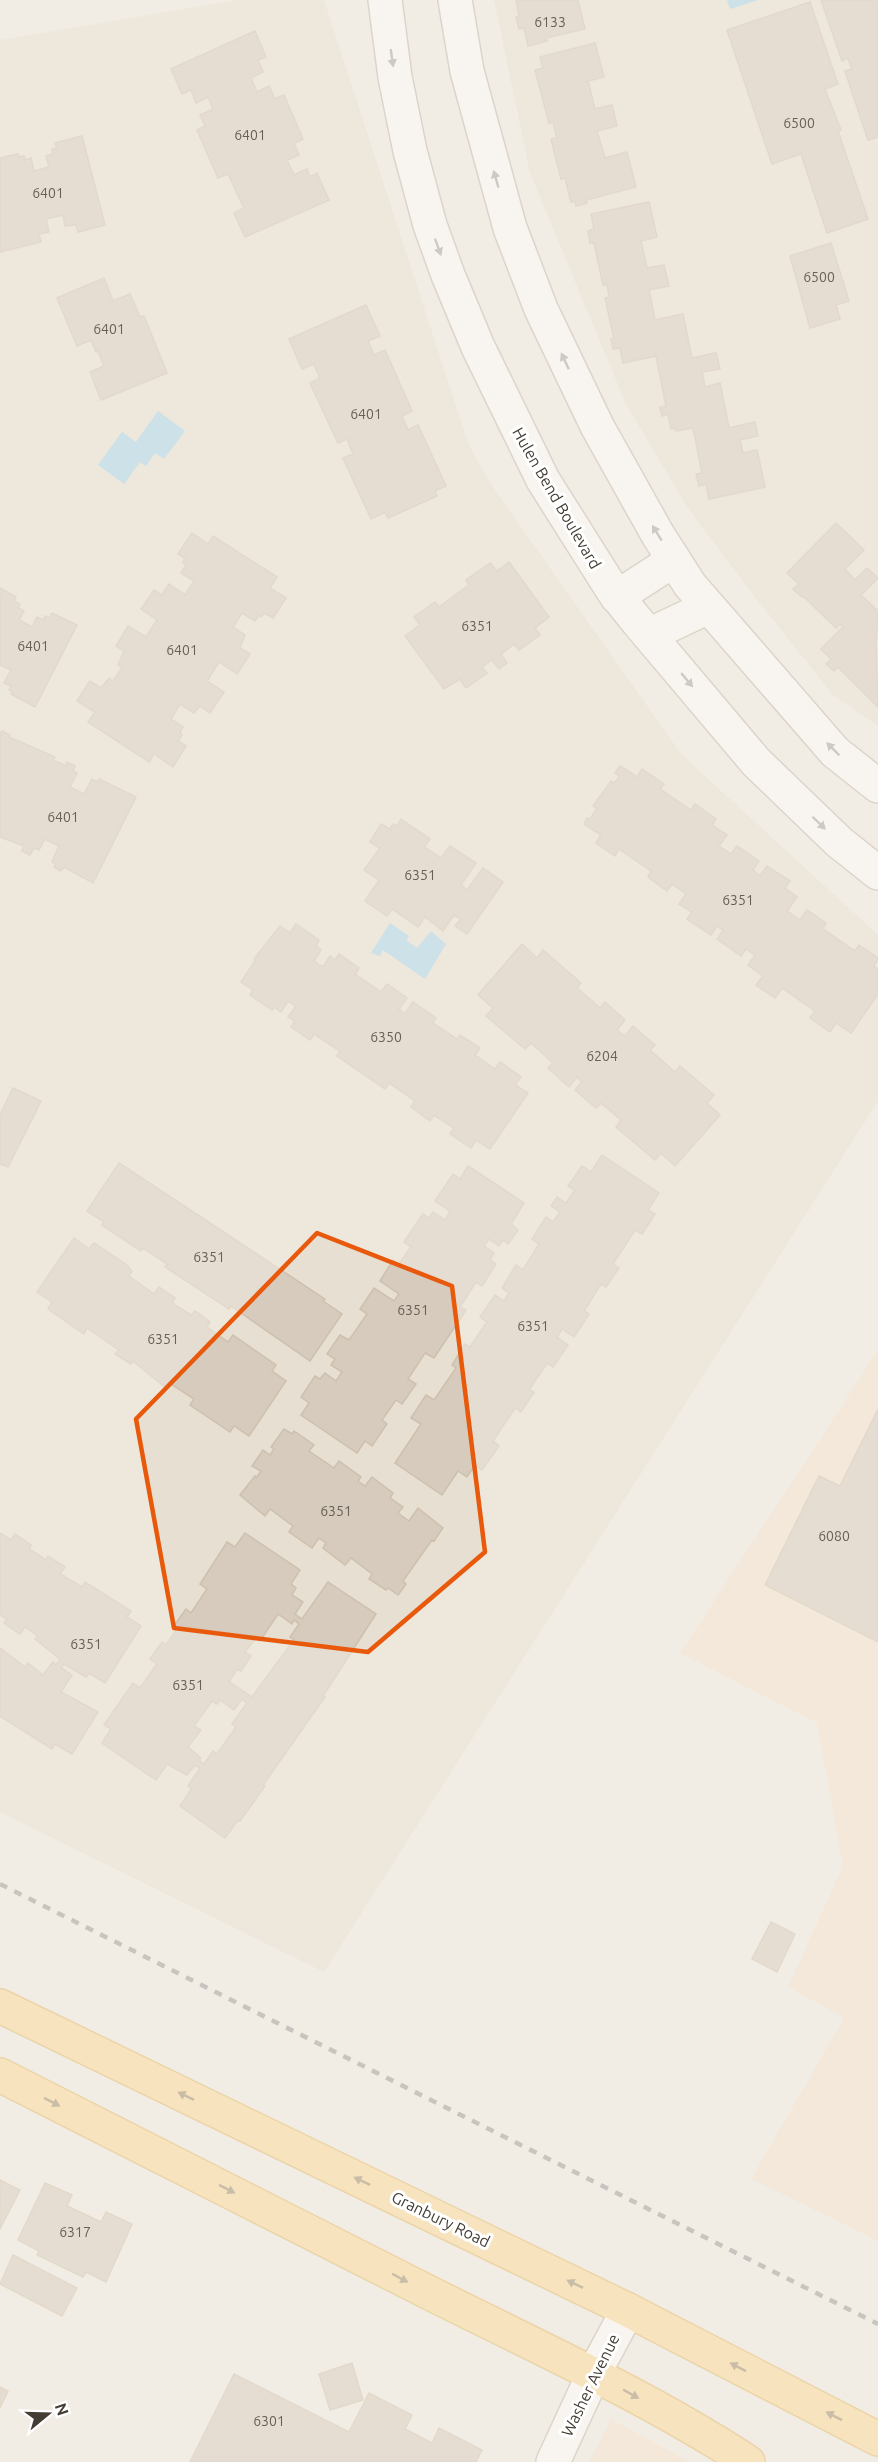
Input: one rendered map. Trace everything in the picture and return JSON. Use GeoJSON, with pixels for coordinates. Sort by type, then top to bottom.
{"type":"FeatureCollection","features":[{"type":"Feature","properties":{"kind":"main road","name":"Granbury Road"},"geometry":{"type":"LineString","coordinates":[[0,2006],[628,2310],[878,2439]]}},
{"type":"Feature","properties":{"kind":"main road"},"geometry":{"type":"LineString","coordinates":[[0,2075],[416,2286],[594,2373],[720,2444],[747,2462]]}},
{"type":"Feature","properties":{"kind":"street","name":"Hulen Bend Boulevard"},"geometry":{"type":"LineString","coordinates":[[385,0],[395,77],[410,152],[430,225],[448,275],[483,357],[543,480],[617,597],[756,762],[839,843],[878,873]]}},
{"type":"Feature","properties":{"kind":"street"},"geometry":{"type":"LineString","coordinates":[[455,0],[467,71],[510,228],[541,309],[597,426],[690,585],[835,752],[878,786]]}},
{"type":"Feature","properties":{"kind":"street"},"geometry":{"type":"LineString","coordinates":[[617,597],[674,560]]}},
{"type":"Feature","properties":{"kind":"street"},"geometry":{"type":"LineString","coordinates":[[650,635],[708,607]]}},
{"type":"Feature","properties":{"kind":"street","name":"Washer Avenue"},"geometry":{"type":"LineString","coordinates":[[552,2462],[594,2373],[628,2310]]}},
{"type":"Feature","properties":{"kind":"highlighted area"},"geometry":{"type":"Polygon","coordinates":[[[317,1233],[452,1286],[485,1552],[368,1652],[174,1628],[136,1419],[317,1233]]]}},
{"type":"Feature","properties":{"kind":"shaded area"},"geometry":{"type":"Polygon","coordinates":[[[238,0],[324,0],[468,443],[488,480],[681,754],[878,935],[878,1101],[324,1972],[0,1812],[0,40],[238,0]]]}},
{"type":"Feature","properties":{"kind":"shaded area"},"geometry":{"type":"Polygon","coordinates":[[[494,0],[878,0],[878,726],[833,695],[744,583],[689,510],[626,404],[530,173],[494,0]]]}},
{"type":"Feature","properties":{"kind":"shaded area"},"geometry":{"type":"Polygon","coordinates":[[[878,1350],[878,2241],[751,2179],[844,2018],[788,1987],[843,1866],[817,1723],[680,1653],[878,1350]]]}},
{"type":"Feature","properties":{"kind":"shaded area"},"geometry":{"type":"Polygon","coordinates":[[[611,2419],[690,2462],[589,2462],[611,2419]]]}},
{"type":"Feature","properties":{"kind":"water"},"geometry":{"type":"Polygon","coordinates":[[[727,0],[758,0],[730,9],[727,0]]]}},
{"type":"Feature","properties":{"kind":"water"},"geometry":{"type":"Polygon","coordinates":[[[158,411],[185,431],[164,459],[155,453],[146,466],[140,462],[124,484],[98,465],[122,432],[136,442],[158,411]]]}},
{"type":"Feature","properties":{"kind":"water"},"geometry":{"type":"Polygon","coordinates":[[[390,923],[409,936],[406,940],[417,948],[431,931],[446,944],[425,979],[383,950],[380,956],[371,953],[390,923]]]}},
{"type":"Feature","properties":{"kind":"building"},"geometry":{"type":"Polygon","coordinates":[[[516,0],[578,0],[585,29],[546,38],[547,41],[528,46],[524,28],[519,29],[516,0]]]}},
{"type":"Feature","properties":{"kind":"building"},"geometry":{"type":"Polygon","coordinates":[[[821,0],[878,0],[878,137],[868,140],[845,71],[852,69],[848,58],[842,61],[821,0]]]}},
{"type":"Feature","properties":{"kind":"building"},"geometry":{"type":"Polygon","coordinates":[[[810,2],[838,84],[825,89],[841,130],[838,131],[868,219],[827,233],[801,154],[772,164],[727,30],[810,2]]]}},
{"type":"Feature","properties":{"kind":"building"},"geometry":{"type":"Polygon","coordinates":[[[255,31],[266,57],[258,60],[263,72],[251,78],[257,92],[269,86],[275,99],[284,95],[303,139],[294,143],[299,155],[287,160],[294,175],[307,169],[310,177],[317,173],[329,200],[245,237],[234,213],[244,208],[228,174],[218,178],[197,130],[205,126],[200,115],[213,109],[208,97],[196,103],[191,90],[182,94],[171,69],[255,31]]]}},
{"type":"Feature","properties":{"kind":"building"},"geometry":{"type":"Polygon","coordinates":[[[595,43],[604,77],[588,81],[595,109],[612,105],[617,126],[597,131],[605,158],[627,152],[636,187],[586,200],[587,203],[576,206],[575,201],[571,202],[565,178],[561,179],[551,139],[557,138],[553,122],[549,123],[535,70],[543,68],[540,57],[595,43]]]}},
{"type":"Feature","properties":{"kind":"building"},"geometry":{"type":"Polygon","coordinates":[[[82,136],[105,225],[78,232],[76,225],[65,226],[63,215],[46,219],[49,232],[39,234],[41,242],[0,252],[0,158],[18,154],[19,157],[24,156],[25,160],[31,158],[34,171],[49,167],[46,156],[53,154],[52,149],[57,148],[55,143],[82,136]]]}},
{"type":"Feature","properties":{"kind":"building"},"geometry":{"type":"Polygon","coordinates":[[[649,202],[657,237],[641,241],[647,268],[664,265],[669,286],[649,290],[655,320],[683,314],[692,358],[716,353],[720,369],[702,372],[705,387],[720,383],[729,428],[755,422],[758,436],[740,440],[743,453],[757,450],[765,487],[709,499],[706,484],[699,486],[696,474],[702,473],[693,428],[676,431],[675,428],[671,429],[668,414],[662,416],[660,407],[666,406],[656,356],[623,363],[620,348],[613,349],[611,339],[614,339],[605,298],[609,297],[607,285],[603,285],[594,243],[590,243],[588,231],[594,229],[591,214],[649,202]]]}},
{"type":"Feature","properties":{"kind":"building"},"geometry":{"type":"Polygon","coordinates":[[[831,243],[849,301],[836,305],[840,319],[810,328],[790,256],[831,243]]]}},
{"type":"Feature","properties":{"kind":"building"},"geometry":{"type":"Polygon","coordinates":[[[104,278],[113,301],[130,294],[140,317],[144,316],[167,373],[101,400],[90,372],[104,366],[98,351],[96,352],[91,340],[77,346],[57,298],[104,278]]]}},
{"type":"Feature","properties":{"kind":"building"},"geometry":{"type":"Polygon","coordinates":[[[366,305],[380,336],[368,341],[374,355],[385,350],[412,411],[402,416],[408,430],[418,425],[446,486],[435,491],[437,496],[388,518],[385,512],[371,519],[343,458],[353,454],[347,439],[338,443],[310,383],[320,378],[314,364],[302,369],[289,339],[366,305]]]}},
{"type":"Feature","properties":{"kind":"building"},"geometry":{"type":"Polygon","coordinates":[[[836,523],[864,550],[845,569],[855,580],[867,568],[878,578],[861,595],[878,611],[876,644],[878,707],[838,667],[834,671],[826,664],[831,659],[821,649],[843,627],[840,624],[836,628],[793,589],[799,584],[787,573],[836,523]]]}},
{"type":"Feature","properties":{"kind":"building"},"geometry":{"type":"Polygon","coordinates":[[[192,533],[208,544],[213,536],[277,577],[270,588],[286,598],[273,618],[264,613],[261,617],[259,615],[255,621],[242,613],[233,627],[245,635],[240,648],[250,654],[237,674],[219,662],[207,681],[224,692],[210,713],[200,706],[194,713],[180,704],[171,719],[183,727],[178,741],[186,746],[173,767],[154,754],[149,762],[88,722],[95,712],[77,701],[90,681],[101,688],[109,678],[113,681],[122,668],[118,665],[124,651],[116,646],[128,626],[146,637],[157,620],[141,609],[154,590],[162,595],[169,584],[185,595],[194,581],[181,573],[186,565],[183,562],[185,558],[178,554],[192,533]]]}},
{"type":"Feature","properties":{"kind":"building"},"geometry":{"type":"Polygon","coordinates":[[[509,562],[549,617],[535,628],[540,635],[519,650],[514,644],[501,654],[507,663],[499,669],[492,660],[482,667],[487,673],[466,688],[460,679],[444,689],[405,636],[420,625],[414,617],[435,602],[439,607],[469,585],[466,580],[490,563],[497,571],[509,562]]]}},
{"type":"Feature","properties":{"kind":"building"},"geometry":{"type":"Polygon","coordinates":[[[0,588],[16,597],[14,601],[20,604],[18,608],[24,611],[19,620],[32,627],[37,617],[43,620],[45,616],[49,618],[52,613],[77,625],[35,707],[11,694],[13,692],[9,690],[11,686],[4,683],[11,670],[0,665],[0,588]]]}},
{"type":"Feature","properties":{"kind":"building"},"geometry":{"type":"Polygon","coordinates":[[[2,731],[10,735],[9,737],[55,757],[53,760],[66,766],[67,762],[75,766],[73,771],[77,773],[70,787],[84,794],[92,779],[97,782],[99,779],[136,797],[93,883],[64,867],[61,871],[54,867],[56,864],[52,862],[59,846],[45,839],[39,850],[34,848],[30,855],[22,851],[24,846],[0,837],[0,733],[2,731]]]}},
{"type":"Feature","properties":{"kind":"building"},"geometry":{"type":"Polygon","coordinates":[[[620,766],[637,777],[642,769],[664,784],[660,789],[691,810],[695,804],[716,819],[712,825],[727,835],[719,846],[731,854],[737,846],[759,861],[753,870],[760,876],[767,866],[790,881],[785,888],[797,897],[787,911],[800,920],[807,910],[826,923],[823,929],[855,951],[859,945],[878,958],[874,967],[878,969],[878,994],[851,1033],[836,1023],[830,1032],[810,1018],[815,1011],[782,988],[775,998],[756,985],[763,976],[748,965],[755,955],[746,949],[741,956],[717,939],[723,930],[717,926],[711,935],[687,919],[692,912],[679,904],[686,894],[672,884],[667,891],[648,877],[651,871],[619,849],[615,856],[596,843],[601,835],[584,824],[597,808],[593,806],[611,781],[614,783],[620,776],[615,773],[620,766]]]}},
{"type":"Feature","properties":{"kind":"building"},"geometry":{"type":"Polygon","coordinates":[[[401,819],[430,839],[424,847],[441,858],[450,846],[476,863],[461,885],[467,890],[483,868],[503,882],[467,934],[455,926],[461,919],[454,915],[443,931],[425,917],[418,927],[392,909],[387,916],[365,901],[379,880],[364,870],[380,848],[370,842],[381,824],[390,829],[393,824],[397,826],[401,819]]]}},
{"type":"Feature","properties":{"kind":"building"},"geometry":{"type":"Polygon","coordinates":[[[296,924],[319,940],[316,946],[321,950],[314,961],[323,967],[330,956],[335,960],[339,954],[359,968],[355,974],[381,992],[387,984],[407,998],[399,1009],[405,1014],[413,1002],[436,1018],[433,1023],[457,1039],[460,1035],[480,1048],[475,1055],[495,1069],[500,1062],[521,1077],[515,1085],[528,1093],[490,1149],[476,1140],[471,1148],[450,1134],[454,1128],[434,1115],[430,1121],[411,1107],[415,1101],[389,1083],[385,1089],[337,1056],[340,1051],[314,1034],[310,1040],[291,1027],[295,1021],[288,1017],[296,1006],[288,1001],[281,1012],[274,1007],[272,1010],[250,995],[253,990],[241,982],[255,961],[254,959],[280,926],[290,933],[296,924]]]}},
{"type":"Feature","properties":{"kind":"building"},"geometry":{"type":"Polygon","coordinates":[[[522,944],[537,958],[543,950],[581,983],[577,988],[600,1008],[605,1002],[625,1020],[617,1030],[625,1036],[633,1026],[655,1045],[650,1050],[675,1072],[680,1066],[714,1095],[707,1103],[720,1115],[675,1166],[661,1153],[655,1160],[616,1127],[621,1120],[601,1103],[596,1108],[575,1090],[582,1082],[577,1077],[569,1087],[548,1068],[553,1063],[531,1043],[525,1049],[486,1016],[493,1008],[478,995],[522,944]]]}},
{"type":"Feature","properties":{"kind":"building"},"geometry":{"type":"Polygon","coordinates":[[[13,1088],[41,1101],[8,1167],[0,1164],[0,1115],[13,1088]]]}},
{"type":"Feature","properties":{"kind":"building"},"geometry":{"type":"Polygon","coordinates":[[[602,1155],[659,1193],[648,1210],[655,1214],[642,1234],[635,1230],[613,1264],[619,1268],[606,1287],[601,1284],[584,1311],[589,1314],[574,1337],[562,1329],[557,1337],[568,1345],[553,1367],[547,1363],[529,1390],[534,1392],[521,1412],[515,1408],[493,1441],[499,1446],[482,1470],[475,1465],[467,1477],[458,1471],[442,1495],[395,1463],[421,1424],[411,1418],[426,1395],[434,1400],[456,1368],[452,1365],[465,1344],[470,1347],[487,1322],[480,1317],[495,1295],[504,1301],[509,1293],[502,1288],[516,1265],[523,1270],[539,1244],[532,1239],[546,1217],[553,1222],[560,1212],[551,1206],[557,1197],[566,1203],[575,1190],[568,1186],[582,1166],[591,1172],[602,1155]]]}},
{"type":"Feature","properties":{"kind":"building"},"geometry":{"type":"Polygon","coordinates":[[[119,1163],[325,1299],[323,1301],[342,1314],[310,1361],[231,1306],[229,1309],[165,1267],[167,1264],[143,1248],[141,1251],[102,1225],[104,1222],[87,1211],[119,1163]]]}},
{"type":"Feature","properties":{"kind":"building"},"geometry":{"type":"Polygon","coordinates":[[[468,1166],[524,1203],[511,1224],[518,1230],[508,1244],[503,1240],[499,1246],[489,1239],[484,1246],[494,1253],[490,1260],[496,1264],[482,1286],[476,1282],[460,1307],[466,1310],[434,1358],[425,1353],[408,1379],[416,1384],[402,1404],[396,1400],[382,1420],[387,1424],[372,1446],[365,1441],[357,1453],[301,1415],[309,1403],[301,1397],[315,1376],[320,1379],[325,1373],[336,1381],[342,1372],[331,1365],[335,1359],[327,1354],[340,1335],[349,1340],[367,1314],[360,1309],[374,1288],[394,1301],[399,1294],[380,1281],[393,1260],[399,1264],[411,1247],[404,1242],[423,1214],[429,1218],[433,1212],[445,1220],[450,1211],[435,1201],[453,1174],[460,1179],[468,1166]]]}},
{"type":"Feature","properties":{"kind":"building"},"geometry":{"type":"Polygon","coordinates":[[[74,1238],[89,1249],[94,1243],[127,1265],[132,1271],[129,1276],[154,1294],[159,1287],[175,1298],[172,1303],[191,1315],[195,1311],[210,1322],[207,1327],[228,1342],[233,1335],[276,1365],[272,1371],[286,1381],[249,1436],[234,1426],[230,1432],[190,1405],[194,1399],[168,1382],[165,1387],[133,1361],[131,1364],[115,1354],[119,1350],[87,1328],[84,1334],[48,1309],[52,1302],[37,1292],[74,1238]]]}},
{"type":"Feature","properties":{"kind":"building"},"geometry":{"type":"Polygon","coordinates":[[[878,1409],[878,1642],[765,1585],[819,1476],[840,1486],[878,1409]]]}},
{"type":"Feature","properties":{"kind":"building"},"geometry":{"type":"Polygon","coordinates":[[[284,1429],[292,1434],[294,1431],[314,1445],[309,1451],[334,1468],[339,1461],[361,1477],[358,1481],[365,1486],[372,1477],[393,1493],[390,1498],[403,1507],[398,1513],[409,1521],[418,1508],[443,1528],[403,1581],[406,1584],[398,1595],[369,1579],[372,1574],[351,1558],[345,1565],[323,1548],[326,1543],[319,1538],[312,1548],[289,1532],[293,1526],[270,1509],[265,1516],[240,1495],[261,1471],[252,1466],[263,1450],[270,1455],[274,1449],[271,1447],[284,1429]]]}},
{"type":"Feature","properties":{"kind":"building"},"geometry":{"type":"Polygon","coordinates":[[[0,1533],[11,1540],[15,1534],[31,1545],[29,1549],[46,1560],[48,1556],[65,1567],[60,1574],[82,1587],[85,1582],[131,1611],[127,1617],[141,1626],[105,1683],[89,1673],[86,1677],[64,1664],[61,1668],[72,1675],[61,1692],[98,1712],[72,1754],[55,1744],[52,1749],[0,1716],[0,1648],[25,1667],[28,1663],[43,1675],[53,1662],[56,1665],[60,1659],[35,1639],[38,1636],[25,1627],[20,1634],[4,1623],[7,1619],[0,1615],[0,1533]]]}},
{"type":"Feature","properties":{"kind":"building"},"geometry":{"type":"Polygon","coordinates":[[[245,1533],[300,1570],[291,1584],[296,1588],[292,1595],[303,1602],[295,1614],[302,1619],[328,1582],[376,1614],[323,1696],[325,1697],[263,1785],[265,1786],[225,1838],[180,1806],[192,1788],[188,1786],[200,1768],[195,1765],[187,1775],[167,1764],[156,1780],[102,1743],[111,1729],[104,1725],[133,1683],[140,1688],[157,1664],[150,1659],[162,1642],[166,1645],[177,1629],[173,1627],[186,1609],[191,1613],[207,1589],[200,1584],[227,1542],[235,1547],[245,1533]],[[278,1614],[260,1641],[256,1638],[245,1652],[251,1656],[241,1671],[237,1669],[229,1682],[252,1697],[294,1640],[290,1637],[299,1624],[294,1620],[292,1624],[278,1614]],[[242,1699],[234,1710],[220,1700],[217,1704],[212,1701],[194,1726],[201,1730],[188,1747],[201,1758],[199,1760],[204,1764],[213,1751],[217,1754],[236,1727],[232,1724],[247,1703],[242,1699]]]}},
{"type":"Feature","properties":{"kind":"building"},"geometry":{"type":"Polygon","coordinates":[[[771,1922],[795,1934],[777,1972],[752,1959],[771,1922]]]}},
{"type":"Feature","properties":{"kind":"building"},"geometry":{"type":"Polygon","coordinates":[[[0,2180],[20,2190],[0,2229],[0,2180]]]}},
{"type":"Feature","properties":{"kind":"building"},"geometry":{"type":"Polygon","coordinates":[[[45,2183],[72,2195],[67,2206],[101,2222],[106,2212],[132,2224],[106,2282],[86,2272],[83,2277],[37,2255],[39,2251],[18,2240],[45,2183]]]}},
{"type":"Feature","properties":{"kind":"building"},"geometry":{"type":"Polygon","coordinates":[[[13,2255],[77,2288],[62,2316],[0,2284],[13,2255]]]}},
{"type":"Feature","properties":{"kind":"building"},"geometry":{"type":"Polygon","coordinates":[[[352,2363],[363,2400],[330,2410],[319,2374],[352,2363]]]}},
{"type":"Feature","properties":{"kind":"building"},"geometry":{"type":"Polygon","coordinates":[[[234,2374],[349,2432],[369,2393],[412,2415],[405,2429],[432,2443],[439,2428],[482,2450],[476,2462],[190,2462],[234,2374]]]}},
{"type":"Feature","properties":{"kind":"building"},"geometry":{"type":"Polygon","coordinates":[[[0,2387],[8,2391],[0,2408],[0,2387]]]}},
{"type":"Feature","properties":{"kind":"railway"},"geometry":{"type":"LineString","coordinates":[[0,1884],[878,2324]]}}]}
